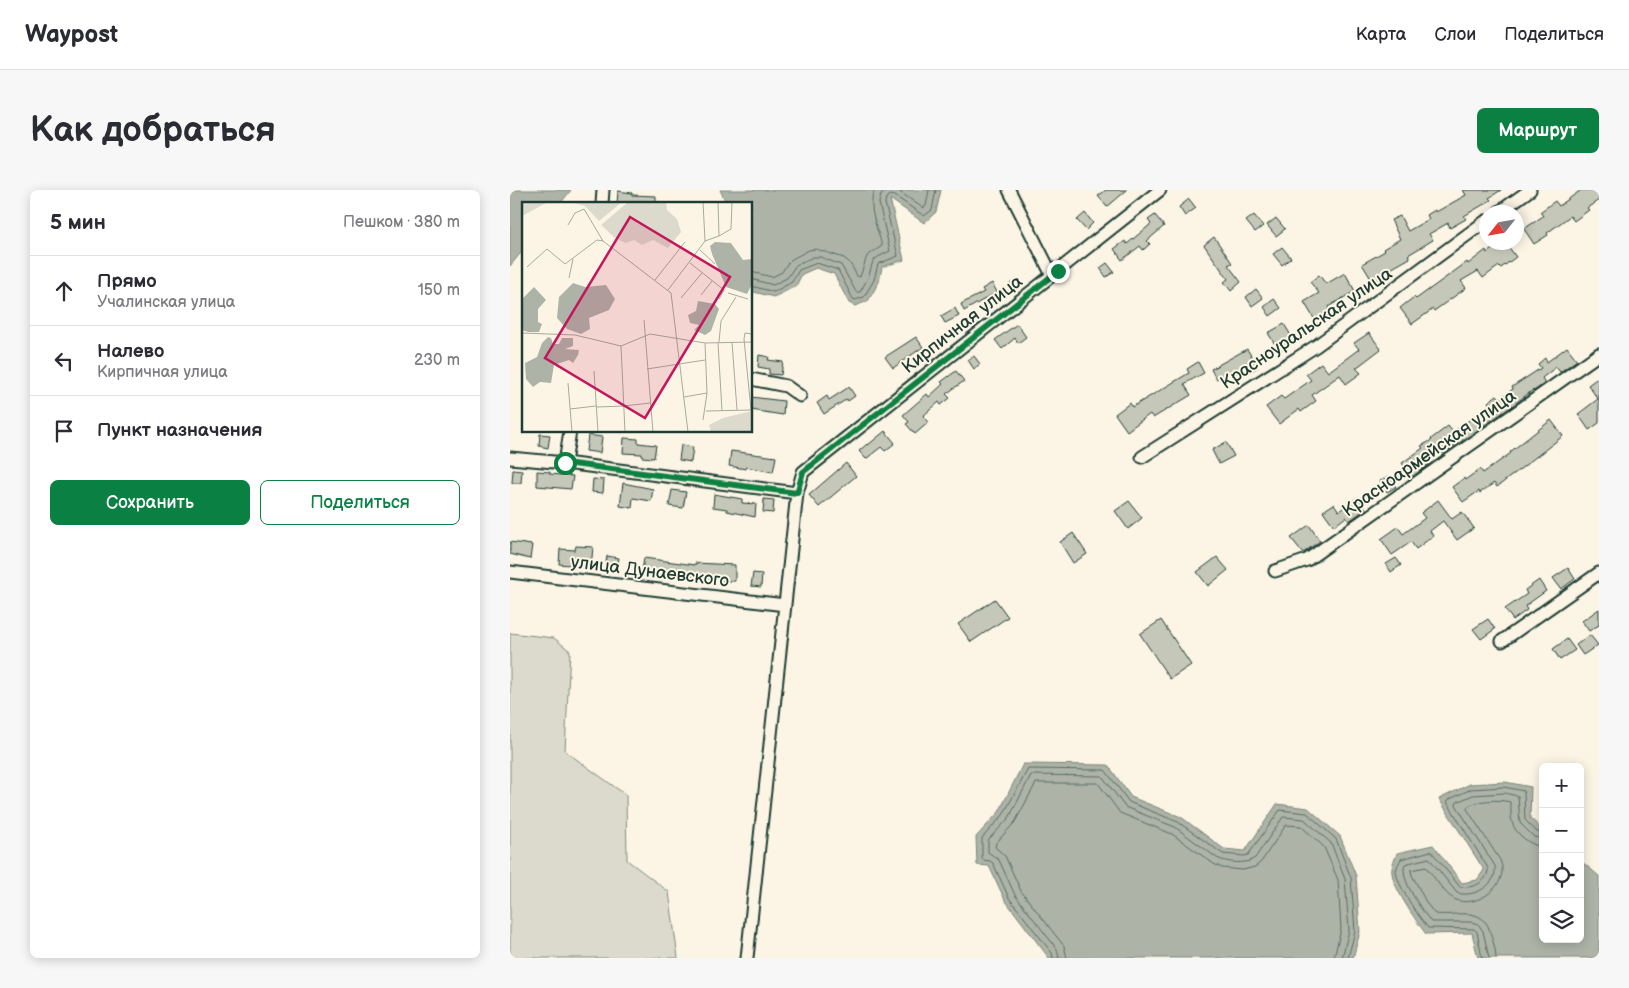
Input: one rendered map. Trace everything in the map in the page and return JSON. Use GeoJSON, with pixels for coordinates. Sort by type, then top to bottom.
{"type":"FeatureCollection","features":[{"type":"Feature","properties":{"kind":"street"},"geometry":{"type":"LineString","coordinates":[[1009,190],[1052,275]]}},
{"type":"Feature","properties":{"kind":"street","name":"Кирпичная улица"},"geometry":{"type":"LineString","coordinates":[[747,958],[797,493],[803,472],[1160,190]]}},
{"type":"Feature","properties":{"kind":"street"},"geometry":{"type":"LineString","coordinates":[[1509,205],[1530,190]]}},
{"type":"Feature","properties":{"kind":"street","name":"Красноуральская улица"},"geometry":{"type":"LineString","coordinates":[[1142,458],[1316,346],[1479,227]]}},
{"type":"Feature","properties":{"kind":"street","name":"Красноармейская улица"},"geometry":{"type":"LineString","coordinates":[[1276,571],[1307,560],[1599,354]]}},
{"type":"Feature","properties":{"kind":"street"},"geometry":{"type":"LineString","coordinates":[[752,379],[786,386],[800,396]]}},
{"type":"Feature","properties":{"kind":"street"},"geometry":{"type":"LineString","coordinates":[[565,463],[570,432]]}},
{"type":"Feature","properties":{"kind":"street"},"geometry":{"type":"LineString","coordinates":[[510,458],[565,463],[797,493]]}},
{"type":"Feature","properties":{"kind":"street","name":"улица Дунаевского"},"geometry":{"type":"LineString","coordinates":[[510,572],[785,605]]}},
{"type":"Feature","properties":{"kind":"street"},"geometry":{"type":"LineString","coordinates":[[1502,641],[1599,573]]}},
{"type":"Feature","properties":{"kind":"shaded area"},"geometry":{"type":"Polygon","coordinates":[[[510,633],[554,638],[570,651],[565,751],[626,795],[627,860],[669,892],[678,958],[510,958],[510,633]]]}},
{"type":"Feature","properties":{"kind":"water"},"geometry":{"type":"Polygon","coordinates":[[[510,190],[571,190],[562,202],[522,202],[522,251],[510,266],[510,190]]]}},
{"type":"Feature","properties":{"kind":"water"},"geometry":{"type":"Polygon","coordinates":[[[720,190],[941,190],[936,212],[924,223],[890,199],[904,260],[882,267],[879,282],[868,301],[855,306],[849,303],[834,274],[816,268],[802,274],[796,286],[774,297],[754,292],[752,287],[752,202],[726,202],[720,190]]]}},
{"type":"Feature","properties":{"kind":"water"},"geometry":{"type":"Polygon","coordinates":[[[1023,764],[1108,765],[1131,797],[1181,817],[1224,849],[1245,851],[1277,804],[1308,808],[1340,836],[1356,876],[1360,932],[1353,958],[1049,958],[1005,900],[989,866],[977,865],[976,837],[999,812],[1023,764]]]}},
{"type":"Feature","properties":{"kind":"water"},"geometry":{"type":"Polygon","coordinates":[[[1505,782],[1531,787],[1530,818],[1539,826],[1539,943],[1584,943],[1584,864],[1599,876],[1599,958],[1478,958],[1472,933],[1426,934],[1410,912],[1399,892],[1392,875],[1392,866],[1397,853],[1433,845],[1462,883],[1477,880],[1484,870],[1439,799],[1470,784],[1505,782]]]}},
{"type":"Feature","properties":{"kind":"building"},"geometry":{"type":"Polygon","coordinates":[[[1106,190],[1127,190],[1107,207],[1098,196],[1106,190]]]}},
{"type":"Feature","properties":{"kind":"building"},"geometry":{"type":"Polygon","coordinates":[[[1463,190],[1501,190],[1489,198],[1491,200],[1479,205],[1479,207],[1464,216],[1466,219],[1450,228],[1448,223],[1429,234],[1433,240],[1408,255],[1410,258],[1387,271],[1389,273],[1373,282],[1362,264],[1385,251],[1383,249],[1400,239],[1391,220],[1400,216],[1408,231],[1429,219],[1427,215],[1435,210],[1436,212],[1466,195],[1463,190]]]}},
{"type":"Feature","properties":{"kind":"building"},"geometry":{"type":"Polygon","coordinates":[[[1581,190],[1599,190],[1599,200],[1587,208],[1589,210],[1574,221],[1570,216],[1534,244],[1524,229],[1543,216],[1540,212],[1555,201],[1559,206],[1581,190]]]}},
{"type":"Feature","properties":{"kind":"building"},"geometry":{"type":"Polygon","coordinates":[[[618,191],[632,193],[632,195],[656,196],[656,202],[617,202],[618,191]]]}},
{"type":"Feature","properties":{"kind":"building"},"geometry":{"type":"Polygon","coordinates":[[[1189,199],[1196,208],[1185,216],[1179,207],[1189,199]]]}},
{"type":"Feature","properties":{"kind":"building"},"geometry":{"type":"Polygon","coordinates":[[[1085,213],[1093,223],[1086,230],[1077,220],[1085,213]]]}},
{"type":"Feature","properties":{"kind":"building"},"geometry":{"type":"Polygon","coordinates":[[[1155,215],[1164,226],[1147,241],[1150,244],[1143,250],[1140,246],[1122,260],[1114,249],[1125,241],[1127,244],[1151,224],[1148,220],[1155,215]]]}},
{"type":"Feature","properties":{"kind":"building"},"geometry":{"type":"Polygon","coordinates":[[[1254,215],[1263,226],[1255,232],[1246,221],[1254,215]]]}},
{"type":"Feature","properties":{"kind":"building"},"geometry":{"type":"Polygon","coordinates":[[[1276,218],[1285,229],[1276,236],[1267,225],[1276,218]]]}},
{"type":"Feature","properties":{"kind":"building"},"geometry":{"type":"Polygon","coordinates":[[[1214,237],[1232,263],[1228,265],[1241,282],[1231,291],[1224,282],[1228,279],[1204,245],[1214,237]]]}},
{"type":"Feature","properties":{"kind":"building"},"geometry":{"type":"Polygon","coordinates":[[[1282,247],[1291,258],[1282,265],[1273,254],[1282,247]]]}},
{"type":"Feature","properties":{"kind":"building"},"geometry":{"type":"Polygon","coordinates":[[[1486,250],[1487,253],[1491,250],[1511,250],[1516,257],[1501,268],[1499,266],[1483,278],[1478,271],[1461,281],[1466,288],[1412,324],[1400,308],[1414,297],[1416,299],[1467,262],[1468,264],[1486,250]]]}},
{"type":"Feature","properties":{"kind":"building"},"geometry":{"type":"Polygon","coordinates":[[[1107,263],[1114,272],[1106,277],[1100,268],[1107,263]]]}},
{"type":"Feature","properties":{"kind":"building"},"geometry":{"type":"Polygon","coordinates":[[[1345,273],[1355,291],[1328,307],[1330,311],[1315,320],[1304,302],[1319,293],[1310,282],[1319,275],[1326,284],[1345,273]]]}},
{"type":"Feature","properties":{"kind":"building"},"geometry":{"type":"Polygon","coordinates":[[[1016,280],[1020,286],[1014,290],[1009,284],[1016,280]]]}},
{"type":"Feature","properties":{"kind":"building"},"geometry":{"type":"Polygon","coordinates":[[[992,283],[997,292],[964,311],[961,304],[984,292],[982,289],[992,283]]]}},
{"type":"Feature","properties":{"kind":"building"},"geometry":{"type":"Polygon","coordinates":[[[1256,289],[1263,298],[1252,306],[1246,297],[1256,289]]]}},
{"type":"Feature","properties":{"kind":"building"},"geometry":{"type":"Polygon","coordinates":[[[1274,299],[1281,308],[1270,316],[1264,307],[1274,299]]]}},
{"type":"Feature","properties":{"kind":"building"},"geometry":{"type":"Polygon","coordinates":[[[955,308],[959,316],[945,323],[941,316],[955,308]]]}},
{"type":"Feature","properties":{"kind":"building"},"geometry":{"type":"Polygon","coordinates":[[[1017,324],[1026,337],[1018,343],[1015,338],[1002,349],[995,340],[1017,324]]]}},
{"type":"Feature","properties":{"kind":"building"},"geometry":{"type":"Polygon","coordinates":[[[1284,324],[1295,342],[1279,351],[1268,333],[1284,324]]]}},
{"type":"Feature","properties":{"kind":"building"},"geometry":{"type":"Polygon","coordinates":[[[1369,333],[1381,349],[1356,368],[1361,373],[1346,384],[1340,375],[1312,395],[1316,401],[1301,412],[1299,409],[1279,424],[1266,407],[1281,396],[1284,399],[1311,380],[1306,374],[1321,363],[1328,372],[1359,349],[1354,343],[1369,333]]]}},
{"type":"Feature","properties":{"kind":"building"},"geometry":{"type":"Polygon","coordinates":[[[916,337],[923,347],[893,368],[885,357],[916,337]]]}},
{"type":"Feature","properties":{"kind":"building"},"geometry":{"type":"Polygon","coordinates":[[[1567,347],[1577,360],[1560,372],[1556,367],[1542,378],[1545,383],[1443,454],[1440,450],[1425,458],[1429,464],[1412,477],[1402,463],[1423,448],[1421,446],[1432,440],[1448,426],[1453,432],[1490,405],[1488,402],[1497,395],[1500,399],[1513,389],[1512,387],[1541,368],[1538,364],[1545,358],[1547,362],[1567,347]]]}},
{"type":"Feature","properties":{"kind":"building"},"geometry":{"type":"Polygon","coordinates":[[[1247,349],[1258,367],[1242,376],[1237,368],[1216,379],[1211,369],[1247,349]]]}},
{"type":"Feature","properties":{"kind":"building"},"geometry":{"type":"Polygon","coordinates":[[[759,355],[769,357],[768,360],[783,362],[781,375],[769,374],[769,369],[758,367],[759,355]]]}},
{"type":"Feature","properties":{"kind":"building"},"geometry":{"type":"Polygon","coordinates":[[[974,356],[980,364],[974,369],[968,360],[974,356]]]}},
{"type":"Feature","properties":{"kind":"building"},"geometry":{"type":"Polygon","coordinates":[[[1198,362],[1204,373],[1184,384],[1191,395],[1153,418],[1150,414],[1127,431],[1115,414],[1130,403],[1132,407],[1189,373],[1187,369],[1198,362]]]}},
{"type":"Feature","properties":{"kind":"building"},"geometry":{"type":"Polygon","coordinates":[[[956,371],[964,381],[946,394],[950,398],[941,405],[939,402],[923,416],[929,422],[915,434],[906,424],[909,422],[903,415],[927,394],[929,397],[943,384],[941,382],[956,371]]]}},
{"type":"Feature","properties":{"kind":"building"},"geometry":{"type":"Polygon","coordinates":[[[1599,377],[1599,423],[1589,430],[1578,414],[1598,399],[1588,385],[1599,377]]]}},
{"type":"Feature","properties":{"kind":"building"},"geometry":{"type":"Polygon","coordinates":[[[849,387],[855,396],[824,414],[817,403],[827,396],[829,400],[849,387]]]}},
{"type":"Feature","properties":{"kind":"building"},"geometry":{"type":"Polygon","coordinates":[[[752,397],[784,401],[783,415],[752,410],[752,397]]]}},
{"type":"Feature","properties":{"kind":"building"},"geometry":{"type":"Polygon","coordinates":[[[1551,420],[1563,436],[1497,487],[1494,483],[1463,502],[1452,487],[1480,469],[1483,473],[1551,420]]]}},
{"type":"Feature","properties":{"kind":"building"},"geometry":{"type":"Polygon","coordinates":[[[885,431],[895,443],[885,451],[881,447],[866,459],[859,451],[885,431]]]}},
{"type":"Feature","properties":{"kind":"building"},"geometry":{"type":"Polygon","coordinates":[[[540,434],[550,435],[548,448],[539,446],[540,434]]]}},
{"type":"Feature","properties":{"kind":"building"},"geometry":{"type":"Polygon","coordinates":[[[588,435],[602,437],[600,453],[586,451],[588,435]]]}},
{"type":"Feature","properties":{"kind":"building"},"geometry":{"type":"Polygon","coordinates":[[[624,438],[638,439],[638,443],[656,445],[654,458],[642,457],[642,454],[623,453],[624,438]]]}},
{"type":"Feature","properties":{"kind":"building"},"geometry":{"type":"Polygon","coordinates":[[[1226,442],[1234,456],[1219,464],[1212,450],[1226,442]]]}},
{"type":"Feature","properties":{"kind":"building"},"geometry":{"type":"Polygon","coordinates":[[[681,445],[693,447],[691,462],[679,460],[681,445]]]}},
{"type":"Feature","properties":{"kind":"building"},"geometry":{"type":"Polygon","coordinates":[[[731,451],[776,457],[773,472],[729,466],[731,451]]]}},
{"type":"Feature","properties":{"kind":"building"},"geometry":{"type":"Polygon","coordinates":[[[846,463],[856,476],[819,507],[809,495],[846,463]]]}},
{"type":"Feature","properties":{"kind":"building"},"geometry":{"type":"Polygon","coordinates":[[[513,470],[522,471],[521,483],[512,483],[513,470]]]}},
{"type":"Feature","properties":{"kind":"building"},"geometry":{"type":"Polygon","coordinates":[[[537,471],[573,476],[571,489],[537,486],[537,471]]]}},
{"type":"Feature","properties":{"kind":"building"},"geometry":{"type":"Polygon","coordinates":[[[1389,476],[1396,487],[1387,492],[1380,481],[1389,476]]]}},
{"type":"Feature","properties":{"kind":"building"},"geometry":{"type":"Polygon","coordinates":[[[593,479],[604,480],[603,493],[592,492],[593,479]]]}},
{"type":"Feature","properties":{"kind":"building"},"geometry":{"type":"Polygon","coordinates":[[[623,483],[653,489],[651,501],[633,498],[632,508],[620,506],[623,483]]]}},
{"type":"Feature","properties":{"kind":"building"},"geometry":{"type":"Polygon","coordinates":[[[672,490],[686,492],[683,508],[669,506],[672,490]]]}},
{"type":"Feature","properties":{"kind":"building"},"geometry":{"type":"Polygon","coordinates":[[[714,494],[742,499],[742,503],[756,504],[755,517],[713,507],[714,494]]]}},
{"type":"Feature","properties":{"kind":"building"},"geometry":{"type":"Polygon","coordinates":[[[1358,497],[1366,509],[1349,521],[1346,517],[1334,526],[1323,511],[1334,504],[1339,511],[1358,497]]]}},
{"type":"Feature","properties":{"kind":"building"},"geometry":{"type":"Polygon","coordinates":[[[764,499],[774,500],[773,513],[763,512],[764,499]]]}},
{"type":"Feature","properties":{"kind":"building"},"geometry":{"type":"Polygon","coordinates":[[[1438,500],[1452,519],[1462,512],[1474,528],[1457,540],[1443,521],[1430,531],[1433,536],[1416,549],[1411,542],[1392,555],[1381,539],[1398,527],[1403,534],[1425,518],[1421,513],[1438,500]]]}},
{"type":"Feature","properties":{"kind":"building"},"geometry":{"type":"Polygon","coordinates":[[[1129,501],[1142,518],[1128,529],[1115,511],[1129,501]]]}},
{"type":"Feature","properties":{"kind":"building"},"geometry":{"type":"Polygon","coordinates":[[[1309,525],[1320,541],[1303,553],[1291,538],[1309,525]]]}},
{"type":"Feature","properties":{"kind":"building"},"geometry":{"type":"Polygon","coordinates":[[[1073,533],[1087,554],[1073,563],[1060,542],[1073,533]]]}},
{"type":"Feature","properties":{"kind":"building"},"geometry":{"type":"Polygon","coordinates":[[[510,542],[532,545],[530,559],[510,554],[510,542]]]}},
{"type":"Feature","properties":{"kind":"building"},"geometry":{"type":"Polygon","coordinates":[[[576,546],[593,547],[591,567],[559,564],[560,549],[575,550],[576,546]]]}},
{"type":"Feature","properties":{"kind":"building"},"geometry":{"type":"Polygon","coordinates":[[[607,556],[619,558],[616,571],[605,569],[607,556]]]}},
{"type":"Feature","properties":{"kind":"building"},"geometry":{"type":"Polygon","coordinates":[[[1217,557],[1228,570],[1208,586],[1197,572],[1217,557]]]}},
{"type":"Feature","properties":{"kind":"building"},"geometry":{"type":"Polygon","coordinates":[[[644,558],[695,565],[695,563],[735,565],[735,581],[718,581],[718,579],[642,571],[644,558]]]}},
{"type":"Feature","properties":{"kind":"building"},"geometry":{"type":"Polygon","coordinates":[[[1396,558],[1401,565],[1391,572],[1386,564],[1396,558]]]}},
{"type":"Feature","properties":{"kind":"building"},"geometry":{"type":"Polygon","coordinates":[[[1568,568],[1575,579],[1561,589],[1553,578],[1568,568]]]}},
{"type":"Feature","properties":{"kind":"building"},"geometry":{"type":"Polygon","coordinates":[[[753,573],[762,574],[761,587],[751,586],[753,573]]]}},
{"type":"Feature","properties":{"kind":"building"},"geometry":{"type":"Polygon","coordinates":[[[1539,580],[1546,591],[1525,606],[1527,610],[1513,620],[1505,609],[1527,594],[1525,590],[1539,580]]]}},
{"type":"Feature","properties":{"kind":"building"},"geometry":{"type":"Polygon","coordinates":[[[995,599],[1008,617],[971,642],[958,624],[995,599]]]}},
{"type":"Feature","properties":{"kind":"building"},"geometry":{"type":"Polygon","coordinates":[[[1599,609],[1599,625],[1589,631],[1582,621],[1599,609]]]}},
{"type":"Feature","properties":{"kind":"building"},"geometry":{"type":"Polygon","coordinates":[[[1488,619],[1495,629],[1481,639],[1473,629],[1488,619]]]}},
{"type":"Feature","properties":{"kind":"building"},"geometry":{"type":"Polygon","coordinates":[[[1161,620],[1191,665],[1170,679],[1140,634],[1161,620]]]}},
{"type":"Feature","properties":{"kind":"building"},"geometry":{"type":"Polygon","coordinates":[[[1590,635],[1598,645],[1583,655],[1576,645],[1590,635]]]}},
{"type":"Feature","properties":{"kind":"building"},"geometry":{"type":"Polygon","coordinates":[[[1567,639],[1575,650],[1560,660],[1553,649],[1567,639]]]}},
{"type":"Feature","properties":{"kind":"route"},"geometry":{"type":"LineString","coordinates":[[565,463],[797,493],[803,472],[1058,271]]}}]}
